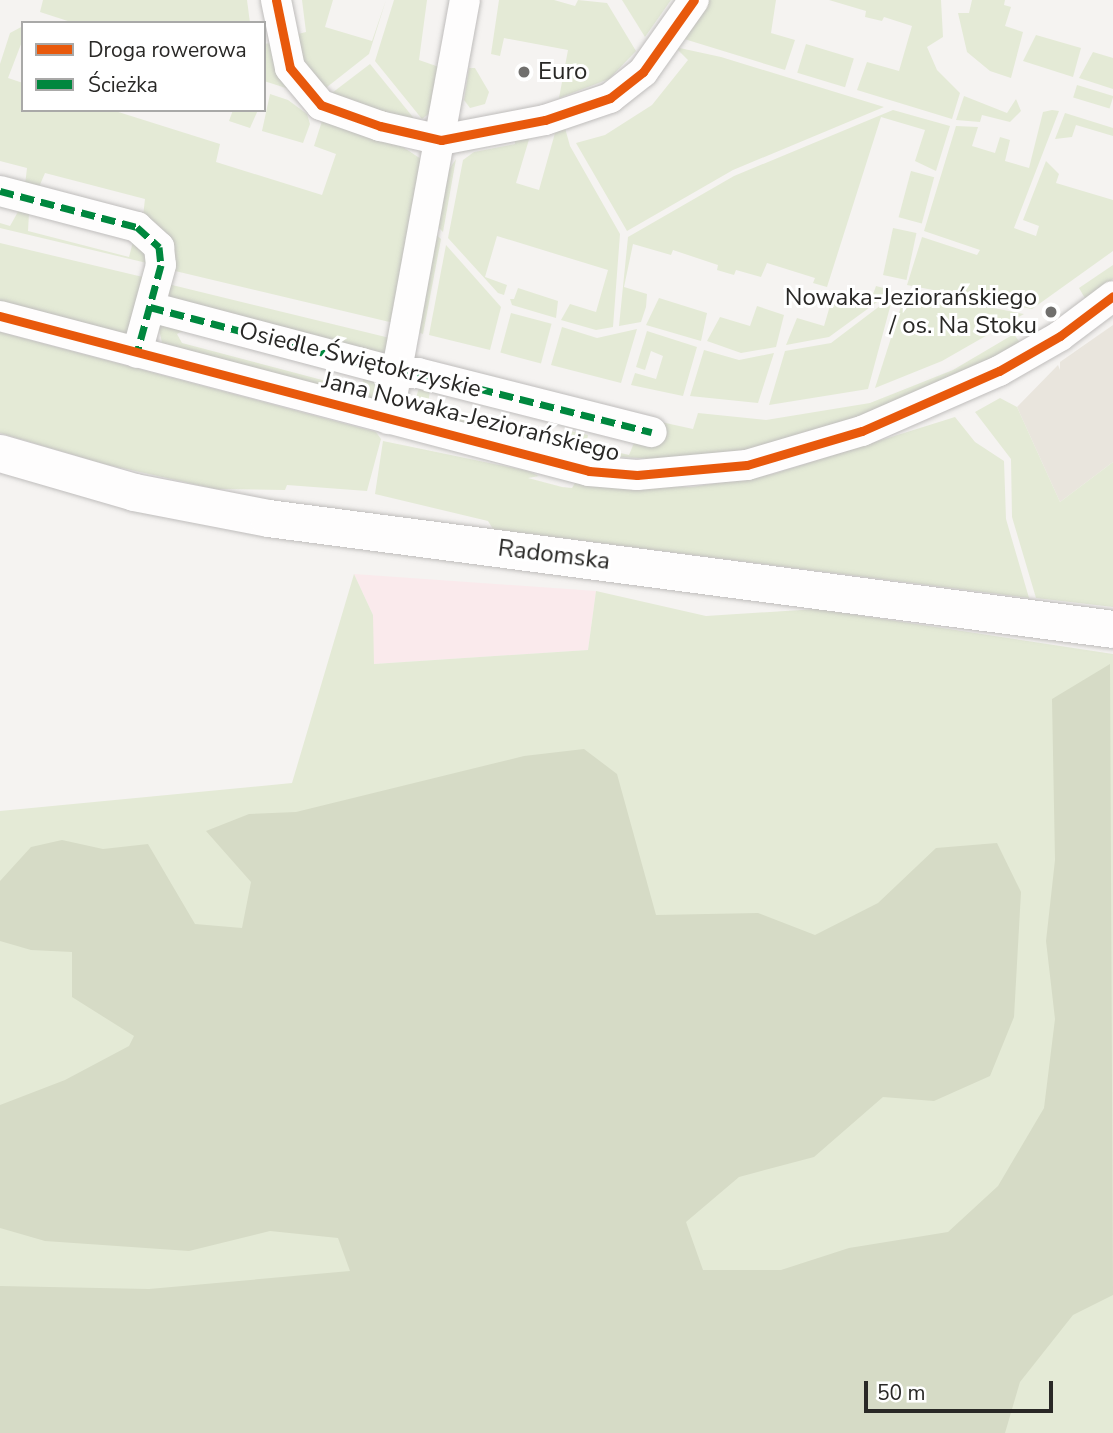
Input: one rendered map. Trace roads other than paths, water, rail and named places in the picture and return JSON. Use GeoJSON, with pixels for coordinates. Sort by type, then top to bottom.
{"type":"FeatureCollection","features":[{"type":"Feature","properties":{"kind":"main road","name":"Radomska"},"geometry":{"type":"LineString","coordinates":[[0,453],[134,492],[268,518],[1113,629]]}},
{"type":"Feature","properties":{"kind":"street"},"geometry":{"type":"LineString","coordinates":[[276,0],[290,68],[316,100],[380,126],[441,140],[545,120],[610,98],[643,72],[694,0]]}},
{"type":"Feature","properties":{"kind":"street"},"geometry":{"type":"LineString","coordinates":[[388,419],[400,373],[465,0]]}},
{"type":"Feature","properties":{"kind":"street"},"geometry":{"type":"LineString","coordinates":[[0,191],[137,227],[159,247],[162,265],[137,353]]}},
{"type":"Feature","properties":{"kind":"street","name":"Jana Nowaka-Jeziorańskiego"},"geometry":{"type":"LineString","coordinates":[[0,316],[388,419],[615,474],[675,474],[747,465],[813,448],[956,393],[1060,336],[1113,296]]}},
{"type":"Feature","properties":{"kind":"street","name":"Osiedle Świętokrzyskie"},"geometry":{"type":"LineString","coordinates":[[150,307],[400,373],[418,373],[652,432]]}},
{"type":"Feature","properties":{"kind":"place","name":"Euro"},"geometry":{"type":"Point","coordinates":[524,72]}},
{"type":"Feature","properties":{"kind":"place","name":"Nowaka-Jeziorańskiego / os. Na Stoku"},"geometry":{"type":"Point","coordinates":[1051,312]}}]}
